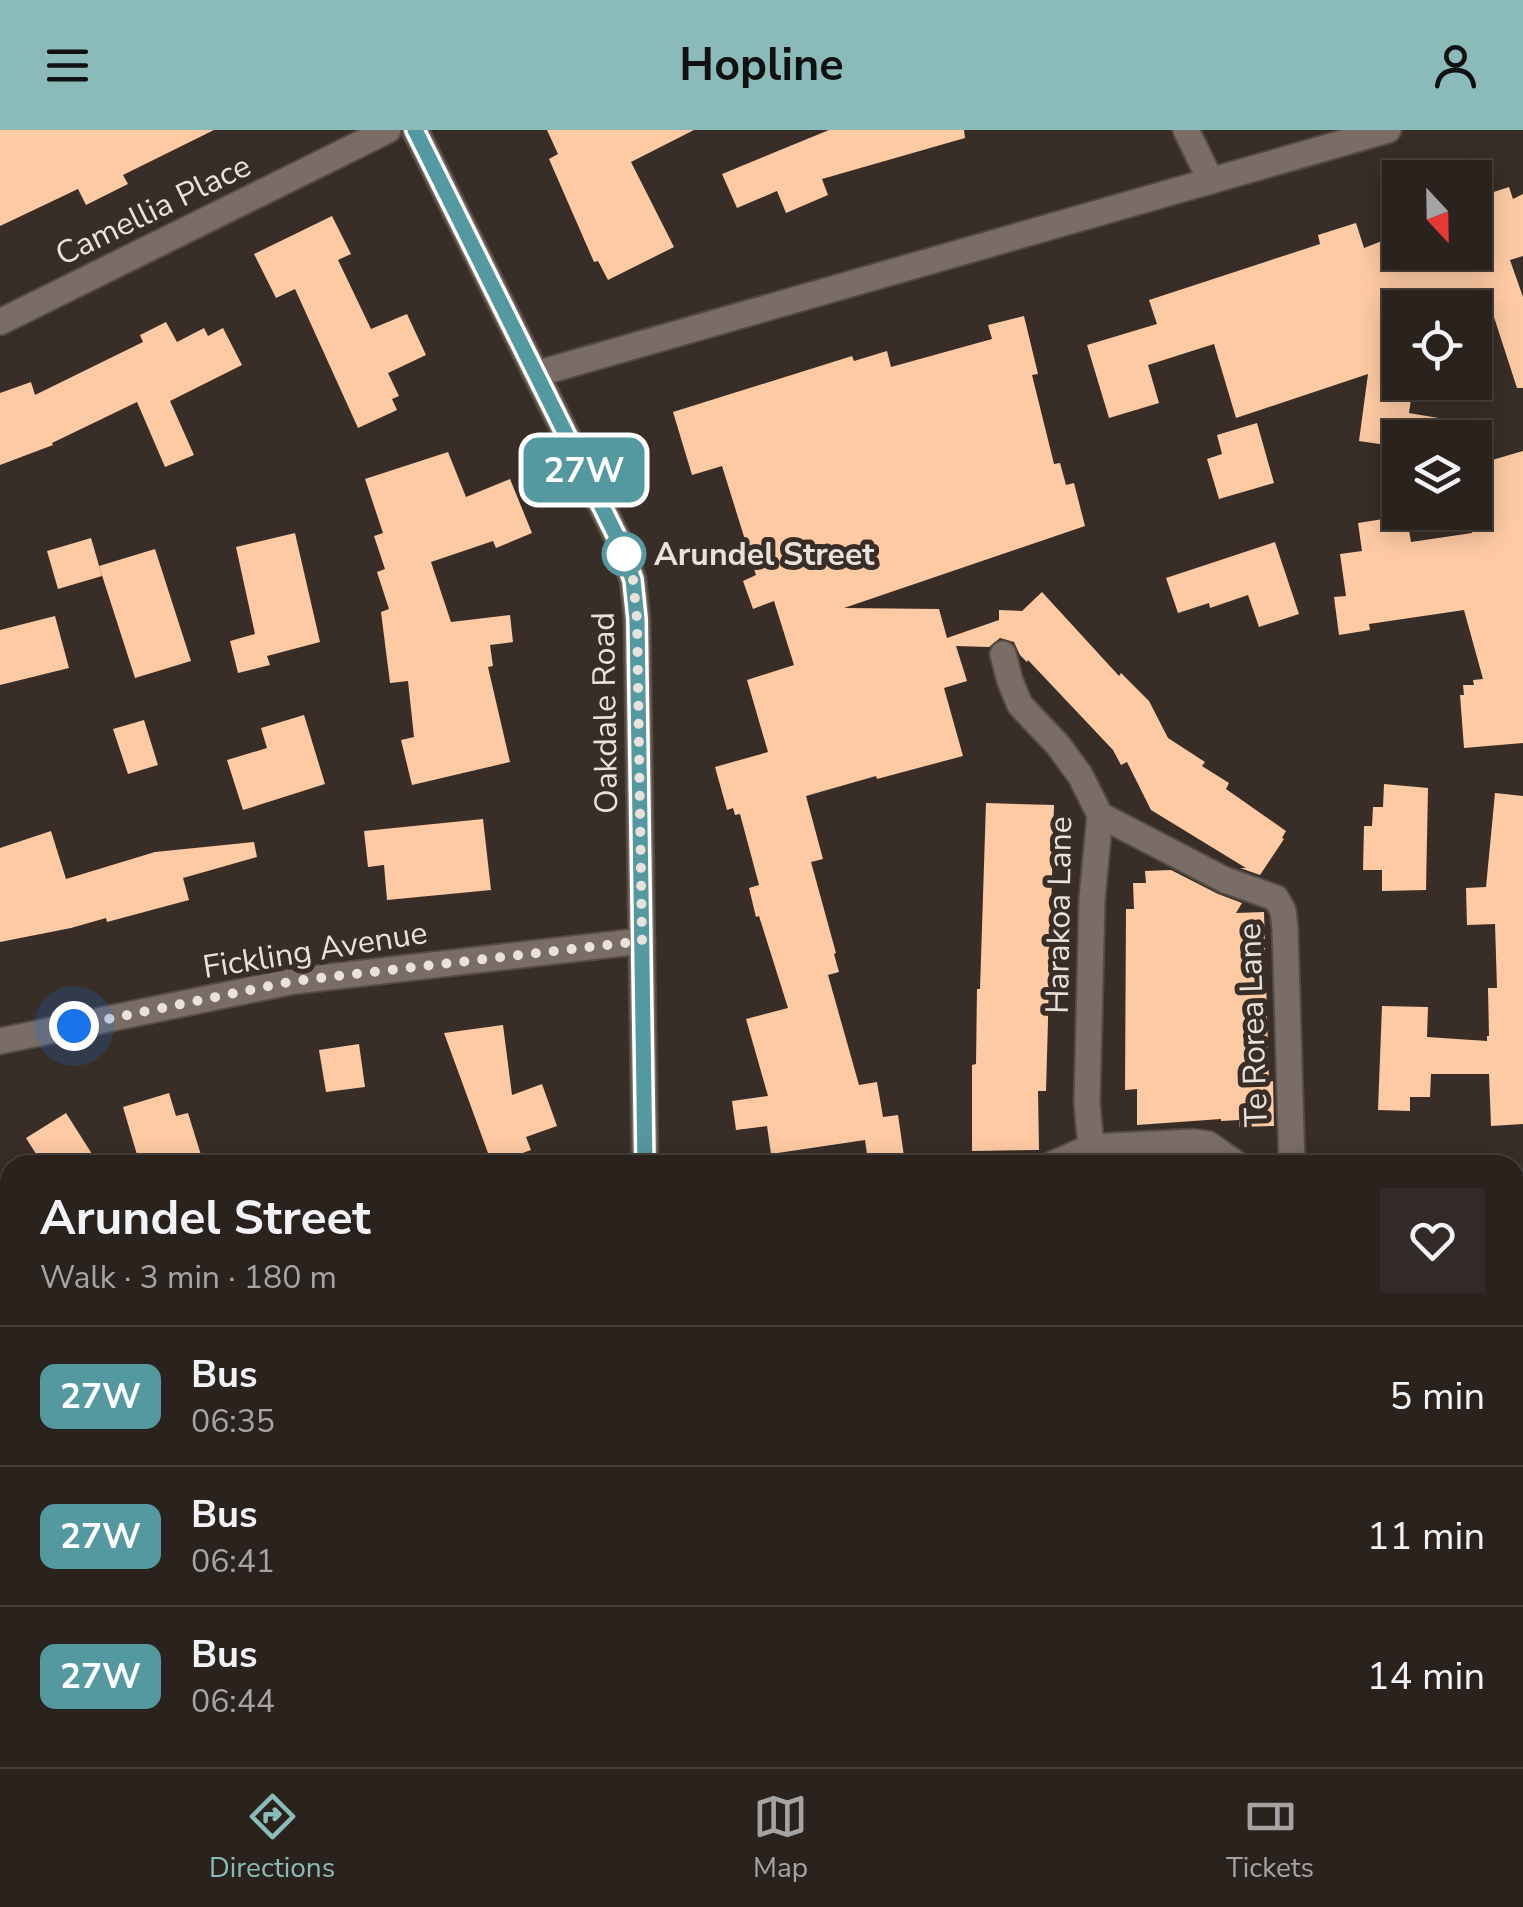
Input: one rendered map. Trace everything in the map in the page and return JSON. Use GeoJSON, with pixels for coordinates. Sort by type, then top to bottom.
{"type":"FeatureCollection","features":[{"type":"Feature","properties":{"kind":"street","name":"Camellia Place"},"geometry":{"type":"LineString","coordinates":[[0,322],[388,130]]}},
{"type":"Feature","properties":{"kind":"street","name":"Oakdale Road"},"geometry":{"type":"LineString","coordinates":[[416,130],[620,543],[633,580],[637,619],[645,1155]]}},
{"type":"Feature","properties":{"kind":"street"},"geometry":{"type":"LineString","coordinates":[[1186,130],[1211,181]]}},
{"type":"Feature","properties":{"kind":"street"},"geometry":{"type":"LineString","coordinates":[[536,374],[1388,130]]}},
{"type":"Feature","properties":{"kind":"street","name":"Harakoa Lane"},"geometry":{"type":"LineString","coordinates":[[1002,654],[1020,705],[1080,775],[1100,815],[1092,899],[1087,1103],[1090,1147]]}},
{"type":"Feature","properties":{"kind":"street","name":"Te Rorea Lane"},"geometry":{"type":"LineString","coordinates":[[1100,815],[1225,880],[1276,898],[1280,904],[1285,928],[1292,1155]]}},
{"type":"Feature","properties":{"kind":"street","name":"Fickling Avenue"},"geometry":{"type":"LineString","coordinates":[[0,1040],[294,981],[642,941]]}},
{"type":"Feature","properties":{"kind":"street"},"geometry":{"type":"LineString","coordinates":[[1073,1155],[1090,1147],[1180,1142],[1208,1144],[1224,1155]]}},
{"type":"Feature","properties":{"kind":"building"},"geometry":{"type":"Polygon","coordinates":[[[0,130],[214,130],[123,175],[128,184],[86,205],[78,189],[0,226],[0,130]]]}},
{"type":"Feature","properties":{"kind":"building"},"geometry":{"type":"Polygon","coordinates":[[[547,130],[694,130],[631,162],[674,247],[608,280],[598,261],[594,262],[549,159],[558,154],[547,130]]]}},
{"type":"Feature","properties":{"kind":"building"},"geometry":{"type":"Polygon","coordinates":[[[829,130],[964,130],[965,138],[822,179],[828,195],[786,213],[777,191],[737,208],[722,174],[829,130]]]}},
{"type":"Feature","properties":{"kind":"building"},"geometry":{"type":"Polygon","coordinates":[[[1509,187],[1513,199],[1523,194],[1523,256],[1510,260],[1523,297],[1523,388],[1517,388],[1492,311],[1492,290],[1382,290],[1382,400],[1411,400],[1409,413],[1450,420],[1382,420],[1382,444],[1359,441],[1368,374],[1236,418],[1214,344],[1148,365],[1159,403],[1109,418],[1087,345],[1157,324],[1149,300],[1320,244],[1318,235],[1356,223],[1364,248],[1382,241],[1382,270],[1492,270],[1492,192],[1509,187]]]}},
{"type":"Feature","properties":{"kind":"building"},"geometry":{"type":"Polygon","coordinates":[[[332,216],[351,254],[338,260],[371,329],[407,314],[426,355],[388,373],[399,396],[392,399],[397,410],[358,428],[295,289],[276,298],[254,254],[332,216]]]}},
{"type":"Feature","properties":{"kind":"building"},"geometry":{"type":"Polygon","coordinates":[[[1024,316],[1038,374],[1032,375],[1054,464],[1060,463],[1066,485],[1074,483],[1085,526],[844,608],[939,609],[947,638],[999,620],[999,610],[1022,611],[1042,592],[1119,676],[1121,673],[1149,701],[1168,738],[1229,783],[1226,789],[1286,831],[1284,839],[1260,875],[1240,868],[1246,868],[1151,810],[1127,762],[1121,765],[1113,750],[1020,655],[1014,642],[1000,638],[989,647],[956,646],[967,681],[944,688],[963,756],[806,796],[823,859],[811,862],[839,972],[828,975],[859,1085],[877,1082],[883,1117],[898,1115],[904,1155],[867,1155],[865,1140],[771,1154],[767,1126],[736,1130],[732,1101],[768,1096],[746,1019],[788,1008],[759,916],[756,917],[749,888],[759,885],[740,814],[735,815],[733,808],[727,810],[715,767],[768,752],[747,680],[794,665],[774,601],[753,609],[743,581],[756,575],[722,466],[692,475],[673,412],[852,356],[854,361],[887,351],[891,367],[992,339],[988,325],[1024,316]]]}},
{"type":"Feature","properties":{"kind":"building"},"geometry":{"type":"Polygon","coordinates":[[[166,322],[177,342],[204,328],[208,336],[223,328],[242,365],[170,401],[194,455],[165,467],[137,402],[53,445],[0,465],[0,393],[31,382],[35,395],[143,342],[140,335],[166,322]]]}},
{"type":"Feature","properties":{"kind":"building"},"geometry":{"type":"Polygon","coordinates":[[[1257,423],[1274,483],[1219,499],[1207,459],[1222,454],[1217,435],[1257,423]]]}},
{"type":"Feature","properties":{"kind":"building"},"geometry":{"type":"Polygon","coordinates":[[[1523,451],[1523,743],[1464,748],[1460,695],[1464,695],[1463,685],[1474,685],[1473,680],[1483,679],[1464,610],[1369,624],[1370,630],[1339,635],[1334,597],[1346,596],[1340,554],[1362,551],[1358,523],[1382,519],[1382,530],[1409,530],[1411,542],[1472,533],[1471,530],[1492,530],[1492,460],[1523,451]]]}},
{"type":"Feature","properties":{"kind":"building"},"geometry":{"type":"Polygon","coordinates":[[[448,452],[466,497],[510,479],[532,533],[496,548],[493,541],[431,562],[451,622],[510,615],[513,642],[490,645],[493,666],[488,667],[510,762],[412,785],[401,740],[414,737],[408,681],[390,683],[381,612],[389,609],[377,572],[385,569],[374,536],[383,533],[365,479],[448,452]]]}},
{"type":"Feature","properties":{"kind":"building"},"geometry":{"type":"Polygon","coordinates":[[[295,533],[320,642],[267,656],[270,665],[238,673],[230,641],[255,634],[236,547],[295,533]]]}},
{"type":"Feature","properties":{"kind":"building"},"geometry":{"type":"Polygon","coordinates":[[[91,538],[102,576],[58,589],[47,551],[91,538]]]}},
{"type":"Feature","properties":{"kind":"building"},"geometry":{"type":"Polygon","coordinates":[[[1275,542],[1299,614],[1259,627],[1248,595],[1210,608],[1209,603],[1178,613],[1166,578],[1275,542]]]}},
{"type":"Feature","properties":{"kind":"building"},"geometry":{"type":"Polygon","coordinates":[[[155,549],[191,661],[135,678],[99,566],[155,549]]]}},
{"type":"Feature","properties":{"kind":"building"},"geometry":{"type":"Polygon","coordinates":[[[55,616],[69,668],[0,685],[0,630],[55,616]]]}},
{"type":"Feature","properties":{"kind":"building"},"geometry":{"type":"Polygon","coordinates":[[[304,715],[325,784],[243,810],[227,760],[267,748],[261,728],[304,715]]]}},
{"type":"Feature","properties":{"kind":"building"},"geometry":{"type":"Polygon","coordinates":[[[144,720],[158,765],[128,774],[113,729],[144,720]]]}},
{"type":"Feature","properties":{"kind":"building"},"geometry":{"type":"Polygon","coordinates":[[[1384,784],[1428,788],[1426,890],[1382,891],[1382,870],[1363,870],[1364,826],[1372,826],[1373,807],[1383,807],[1384,784]]]}},
{"type":"Feature","properties":{"kind":"building"},"geometry":{"type":"Polygon","coordinates":[[[1495,793],[1523,796],[1523,1124],[1491,1126],[1489,1074],[1431,1074],[1430,1097],[1410,1097],[1410,1111],[1378,1110],[1382,1006],[1428,1007],[1427,1037],[1487,1041],[1489,1036],[1488,988],[1497,988],[1495,924],[1467,925],[1466,888],[1486,887],[1495,793]]]}},
{"type":"Feature","properties":{"kind":"building"},"geometry":{"type":"Polygon","coordinates":[[[986,803],[1054,805],[1046,1091],[1038,1091],[1039,1150],[972,1151],[972,1065],[976,1064],[986,803]]]}},
{"type":"Feature","properties":{"kind":"building"},"geometry":{"type":"Polygon","coordinates":[[[483,819],[491,890],[387,900],[384,865],[368,867],[364,831],[483,819]]]}},
{"type":"Feature","properties":{"kind":"building"},"geometry":{"type":"Polygon","coordinates":[[[51,831],[66,879],[155,852],[254,842],[257,857],[183,878],[189,900],[107,922],[106,918],[0,942],[0,848],[51,831]]]}},
{"type":"Feature","properties":{"kind":"building"},"geometry":{"type":"Polygon","coordinates":[[[1171,870],[1242,903],[1236,913],[1264,912],[1274,1126],[1239,1127],[1239,1120],[1221,1119],[1137,1125],[1137,1089],[1125,1090],[1126,909],[1134,909],[1133,883],[1146,883],[1145,871],[1171,870]]]}},
{"type":"Feature","properties":{"kind":"building"},"geometry":{"type":"Polygon","coordinates":[[[503,1025],[512,1095],[542,1084],[557,1126],[526,1137],[531,1150],[517,1155],[489,1155],[444,1033],[503,1025]]]}},
{"type":"Feature","properties":{"kind":"building"},"geometry":{"type":"Polygon","coordinates":[[[359,1044],[365,1087],[326,1092],[319,1050],[359,1044]]]}},
{"type":"Feature","properties":{"kind":"building"},"geometry":{"type":"Polygon","coordinates":[[[169,1093],[176,1116],[188,1113],[201,1155],[137,1155],[123,1107],[169,1093]]]}},
{"type":"Feature","properties":{"kind":"building"},"geometry":{"type":"Polygon","coordinates":[[[66,1113],[93,1155],[37,1155],[26,1138],[66,1113]]]}},
{"type":"Feature","properties":{"kind":"bus line","name":"27W"},"geometry":{"type":"LineString","coordinates":[[415,130],[620,543],[633,580],[637,619],[645,1155]]}},
{"type":"Feature","properties":{"kind":"place","name":"Arundel Street"},"geometry":{"type":"Point","coordinates":[624,554]}},
{"type":"Feature","properties":{"kind":"route"},"geometry":{"type":"LineString","coordinates":[[74,1026],[294,981],[642,941],[637,619],[633,580],[620,543],[624,554]]}}]}
